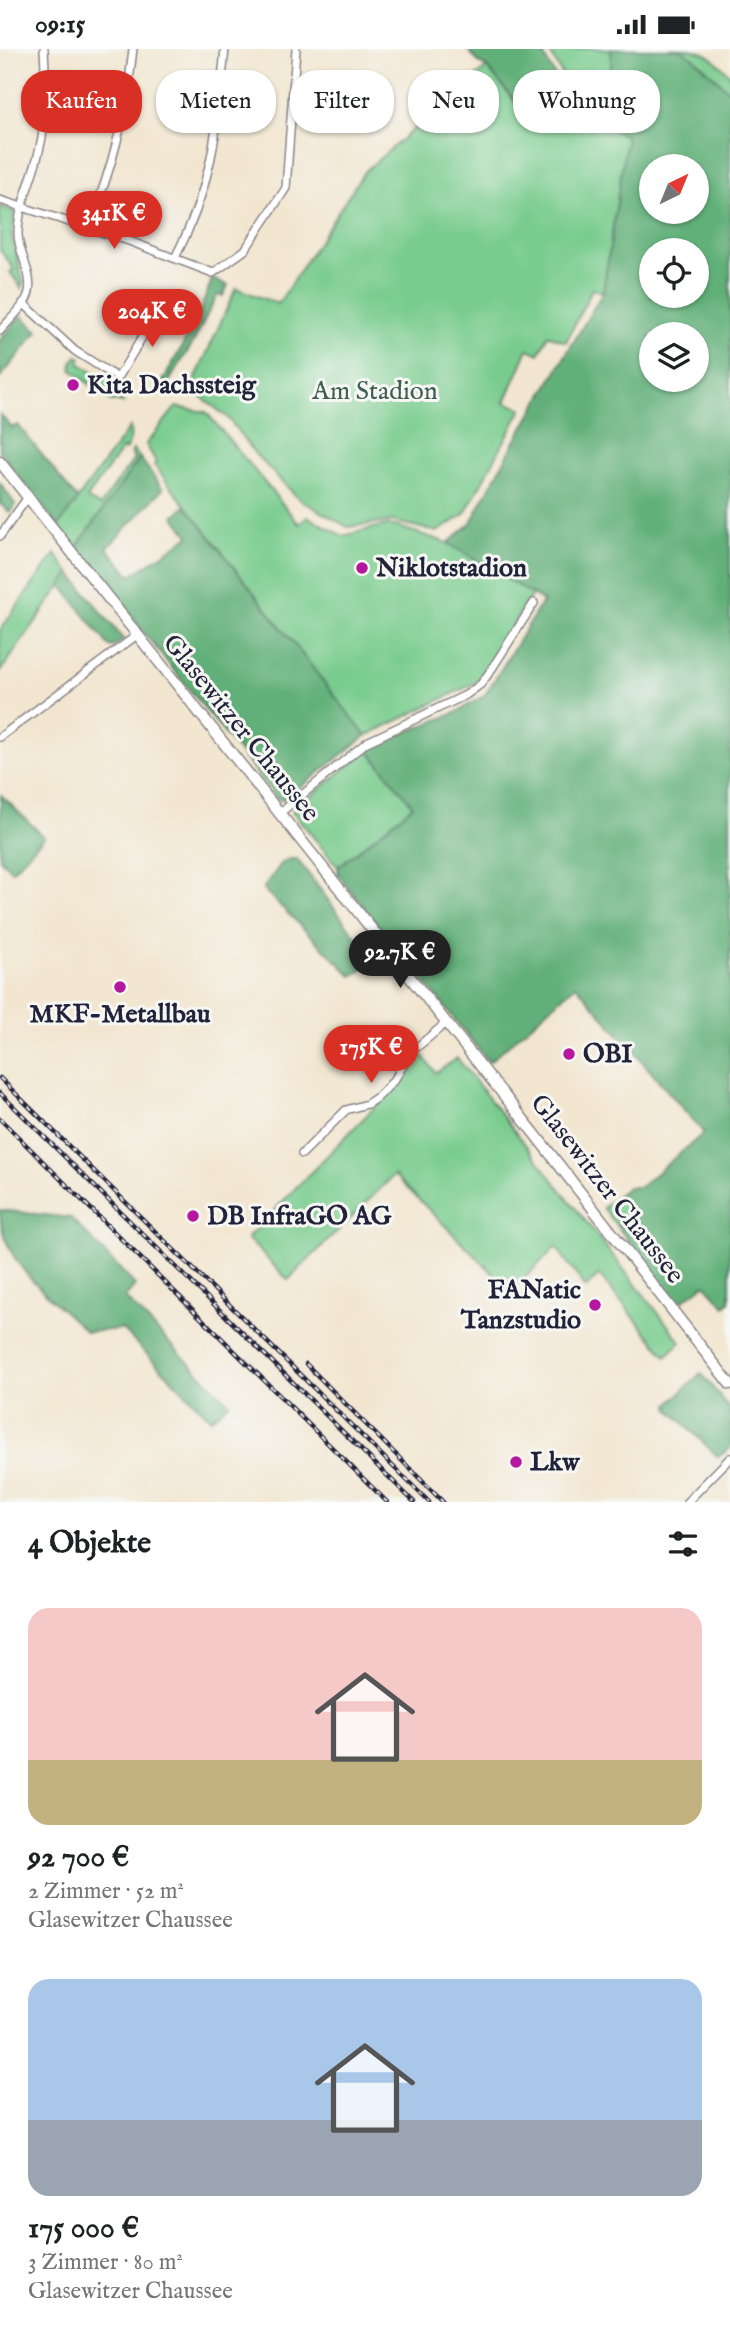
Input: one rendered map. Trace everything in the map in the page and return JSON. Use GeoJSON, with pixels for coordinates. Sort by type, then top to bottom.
{"type":"FeatureCollection","features":[{"type":"Feature","properties":{"kind":"main road","name":"Glasewitzer Chaussee"},"geometry":{"type":"LineString","coordinates":[[0,462],[730,1384]]}},
{"type":"Feature","properties":{"kind":"street"},"geometry":{"type":"LineString","coordinates":[[0,331],[30,290],[18,233],[45,120],[47,102],[44,49]]}},
{"type":"Feature","properties":{"kind":"street"},"geometry":{"type":"LineString","coordinates":[[88,228],[107,181],[119,140],[126,109],[133,49]]}},
{"type":"Feature","properties":{"kind":"street"},"geometry":{"type":"LineString","coordinates":[[175,258],[202,199],[211,162],[225,49]]}},
{"type":"Feature","properties":{"kind":"street"},"geometry":{"type":"LineString","coordinates":[[0,200],[175,258],[213,274],[245,250],[286,188],[296,49]]}},
{"type":"Feature","properties":{"kind":"street"},"geometry":{"type":"LineString","coordinates":[[23,303],[75,351],[118,378],[161,305]]}},
{"type":"Feature","properties":{"kind":"street"},"geometry":{"type":"LineString","coordinates":[[0,536],[28,497]]}},
{"type":"Feature","properties":{"kind":"street"},"geometry":{"type":"LineString","coordinates":[[280,813],[367,742],[466,695],[481,684],[534,603]]}},
{"type":"Feature","properties":{"kind":"street"},"geometry":{"type":"LineString","coordinates":[[0,737],[137,635]]}},
{"type":"Feature","properties":{"kind":"street"},"geometry":{"type":"LineString","coordinates":[[302,1154],[346,1110],[366,1104],[379,1096],[395,1079],[410,1053],[446,1023]]}},
{"type":"Feature","properties":{"kind":"street"},"geometry":{"type":"LineString","coordinates":[[687,1502],[730,1458]]}},
{"type":"Feature","properties":{"kind":"green space"},"geometry":{"type":"Polygon","coordinates":[[[467,49],[540,49],[552,70],[513,70],[513,99],[499,82],[499,70],[489,70],[480,64],[467,49]]]}},
{"type":"Feature","properties":{"kind":"green space"},"geometry":{"type":"Polygon","coordinates":[[[548,49],[611,49],[611,70],[560,70],[548,49]]]}},
{"type":"Feature","properties":{"kind":"green space"},"geometry":{"type":"Polygon","coordinates":[[[611,49],[679,49],[694,58],[730,92],[730,1301],[725,1306],[705,1284],[678,1304],[617,1226],[633,1213],[618,1195],[628,1187],[640,1187],[704,1133],[576,985],[489,1062],[338,875],[338,867],[413,806],[368,750],[376,744],[455,713],[485,695],[543,601],[448,543],[470,524],[518,436],[603,292],[627,137],[620,133],[660,133],[660,70],[611,70],[611,49]]]}},
{"type":"Feature","properties":{"kind":"green space"},"geometry":{"type":"Polygon","coordinates":[[[679,49],[696,50],[713,58],[730,75],[730,92],[694,58],[679,49]]]}},
{"type":"Feature","properties":{"kind":"green space","name":"Am Stadion"},"geometry":{"type":"Polygon","coordinates":[[[499,82],[513,100],[513,133],[620,133],[627,137],[603,292],[592,289],[566,342],[548,335],[539,354],[528,349],[505,402],[522,409],[464,515],[437,532],[392,521],[348,527],[299,499],[256,455],[227,417],[191,389],[236,288],[278,304],[364,172],[410,133],[499,133],[499,82]]]}},
{"type":"Feature","properties":{"kind":"green space"},"geometry":{"type":"Polygon","coordinates":[[[0,206],[15,212],[12,236],[23,281],[22,289],[10,272],[14,269],[0,250],[0,206]]]}},
{"type":"Feature","properties":{"kind":"green space"},"geometry":{"type":"Polygon","coordinates":[[[212,279],[228,285],[223,296],[217,295],[193,343],[162,393],[157,392],[198,317],[212,279]]]}},
{"type":"Feature","properties":{"kind":"green space"},"geometry":{"type":"Polygon","coordinates":[[[22,316],[38,331],[0,378],[0,340],[22,316]]]}},
{"type":"Feature","properties":{"kind":"green space"},"geometry":{"type":"Polygon","coordinates":[[[77,356],[81,358],[79,363],[102,377],[106,374],[123,403],[111,401],[72,370],[72,363],[77,356]]]}},
{"type":"Feature","properties":{"kind":"green space","name":"Niklotstadion"},"geometry":{"type":"Polygon","coordinates":[[[176,407],[206,412],[299,524],[308,517],[343,536],[385,525],[396,526],[448,543],[532,594],[477,682],[366,736],[154,465],[156,462],[146,444],[176,407]]]}},
{"type":"Feature","properties":{"kind":"green space"},"geometry":{"type":"Polygon","coordinates":[[[0,414],[12,428],[18,425],[78,500],[58,526],[0,452],[0,414]]]}},
{"type":"Feature","properties":{"kind":"green space"},"geometry":{"type":"Polygon","coordinates":[[[130,427],[127,447],[122,449],[87,498],[100,506],[134,459],[131,454],[133,450],[140,458],[76,548],[58,526],[130,427]]]}},
{"type":"Feature","properties":{"kind":"green space"},"geometry":{"type":"Polygon","coordinates":[[[140,458],[163,489],[107,548],[131,576],[189,536],[174,516],[186,506],[366,736],[284,800],[277,799],[76,548],[140,458]]]}},
{"type":"Feature","properties":{"kind":"green space"},"geometry":{"type":"Polygon","coordinates":[[[0,483],[15,504],[11,513],[0,504],[0,483]]]}},
{"type":"Feature","properties":{"kind":"green space"},"geometry":{"type":"Polygon","coordinates":[[[55,554],[70,573],[0,672],[0,630],[55,554]]]}},
{"type":"Feature","properties":{"kind":"green space"},"geometry":{"type":"Polygon","coordinates":[[[70,573],[124,640],[113,647],[109,646],[61,585],[70,573]]]}},
{"type":"Feature","properties":{"kind":"green space"},"geometry":{"type":"Polygon","coordinates":[[[368,750],[413,806],[338,867],[292,811],[368,750]]]}},
{"type":"Feature","properties":{"kind":"green space"},"geometry":{"type":"Polygon","coordinates":[[[1,795],[44,837],[12,871],[0,859],[1,795]]]}},
{"type":"Feature","properties":{"kind":"green space"},"geometry":{"type":"Polygon","coordinates":[[[289,859],[297,859],[375,962],[352,976],[263,889],[281,864],[289,859]]]}},
{"type":"Feature","properties":{"kind":"green space"},"geometry":{"type":"Polygon","coordinates":[[[419,1051],[436,1073],[457,1058],[681,1342],[666,1356],[599,1275],[586,1288],[556,1247],[511,1291],[394,1175],[288,1280],[247,1238],[394,1087],[419,1051]]]}},
{"type":"Feature","properties":{"kind":"green space"},"geometry":{"type":"Polygon","coordinates":[[[618,1195],[633,1213],[617,1226],[603,1208],[618,1195]]]}},
{"type":"Feature","properties":{"kind":"green space"},"geometry":{"type":"Polygon","coordinates":[[[0,1210],[71,1218],[135,1285],[125,1298],[229,1403],[211,1419],[122,1329],[86,1332],[18,1263],[2,1229],[0,1210]]]}},
{"type":"Feature","properties":{"kind":"green space"},"geometry":{"type":"Polygon","coordinates":[[[701,1373],[730,1409],[730,1448],[718,1457],[670,1410],[669,1404],[701,1373]]]}},
{"type":"Feature","properties":{"kind":"railway"},"geometry":{"type":"LineString","coordinates":[[0,1078],[429,1502]]}},
{"type":"Feature","properties":{"kind":"railway"},"geometry":{"type":"LineString","coordinates":[[0,1093],[414,1502]]}},
{"type":"Feature","properties":{"kind":"railway"},"geometry":{"type":"LineString","coordinates":[[0,1119],[387,1502]]}},
{"type":"Feature","properties":{"kind":"railway"},"geometry":{"type":"LineString","coordinates":[[306,1364],[443,1502]]}},
{"type":"Feature","properties":{"kind":"place","name":"Kita Dachssteig"},"geometry":{"type":"Point","coordinates":[73,385]}},
{"type":"Feature","properties":{"kind":"place","name":"Niklotstadion"},"geometry":{"type":"Point","coordinates":[362,568]}},
{"type":"Feature","properties":{"kind":"place","name":"MKF-Metallbau"},"geometry":{"type":"Point","coordinates":[120,987]}},
{"type":"Feature","properties":{"kind":"place","name":"OBI"},"geometry":{"type":"Point","coordinates":[569,1054]}},
{"type":"Feature","properties":{"kind":"place","name":"DB InfraGO AG"},"geometry":{"type":"Point","coordinates":[193,1216]}},
{"type":"Feature","properties":{"kind":"place","name":"FANatic Tanzstudio"},"geometry":{"type":"Point","coordinates":[595,1305]}},
{"type":"Feature","properties":{"kind":"place","name":"Lkw"},"geometry":{"type":"Point","coordinates":[516,1462]}}]}
